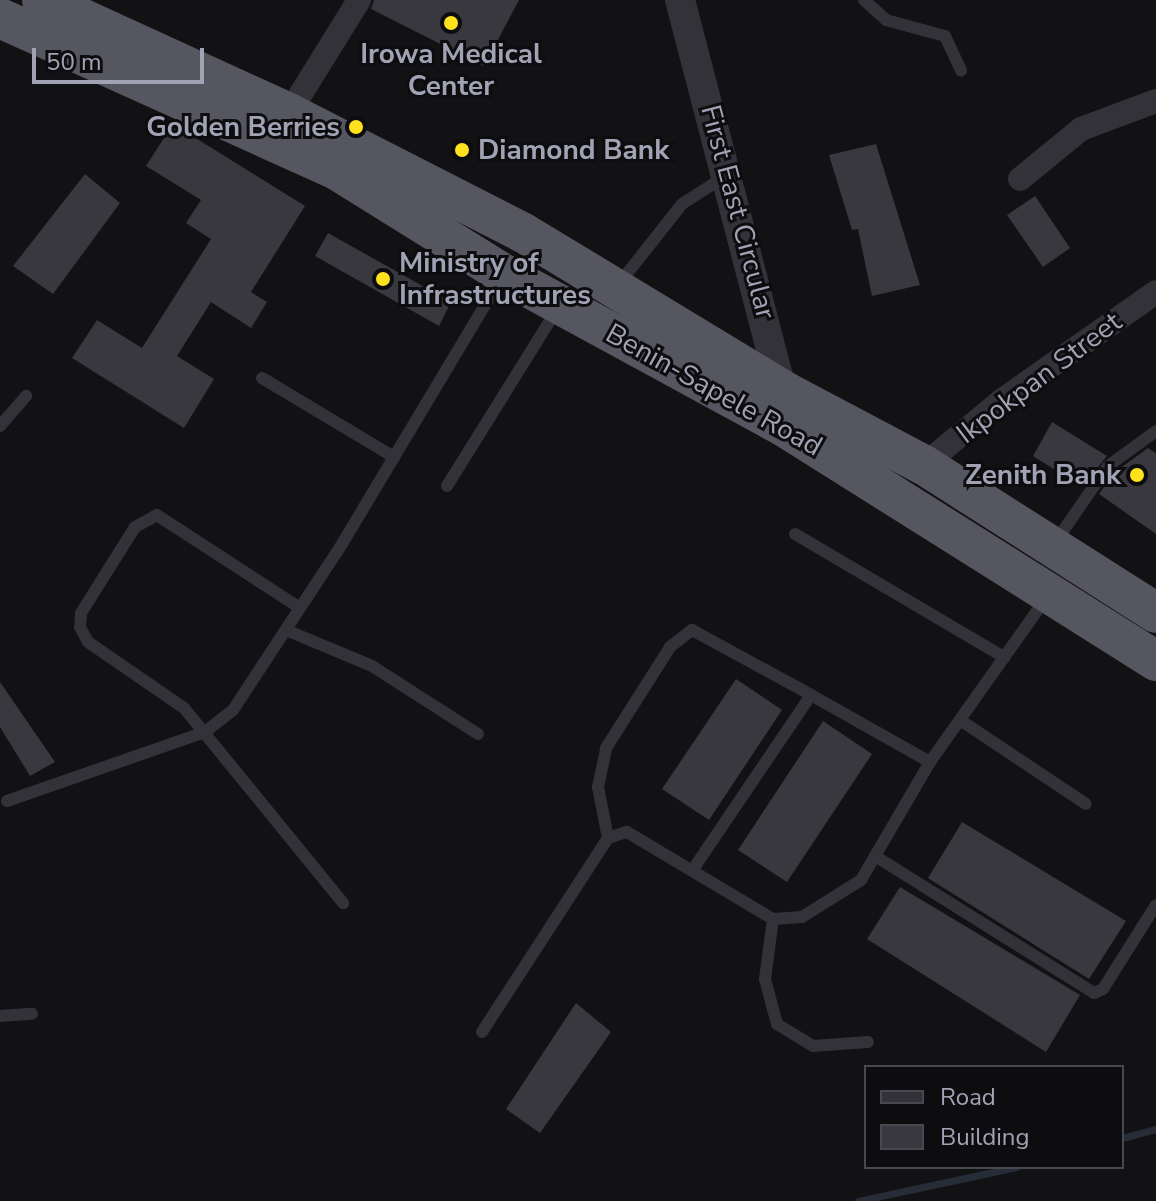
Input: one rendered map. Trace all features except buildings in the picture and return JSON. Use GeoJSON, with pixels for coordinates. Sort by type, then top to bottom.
{"type":"FeatureCollection","features":[{"type":"Feature","properties":{"kind":"highway","name":"Benin-Sapele Road"},"geometry":{"type":"LineString","coordinates":[[42,0],[289,113],[522,232],[616,288],[785,409],[1058,570],[1156,613]]}},
{"type":"Feature","properties":{"kind":"highway","name":"Benin-Sapele Road"},"geometry":{"type":"LineString","coordinates":[[0,18],[335,169],[504,274],[560,304],[785,409],[924,465],[1058,570],[1156,661]]}},
{"type":"Feature","properties":{"kind":"street"},"geometry":{"type":"LineString","coordinates":[[289,113],[359,0]]}},
{"type":"Feature","properties":{"kind":"street","name":"First East Circular"},"geometry":{"type":"LineString","coordinates":[[680,0],[728,175],[785,409]]}},
{"type":"Feature","properties":{"kind":"street"},"geometry":{"type":"LineString","coordinates":[[1020,179],[1081,129],[1156,101]]}},
{"type":"Feature","properties":{"kind":"street","name":"Ikpokpan Street"},"geometry":{"type":"LineString","coordinates":[[924,465],[1001,401],[1156,292]]}},
{"type":"Feature","properties":{"kind":"lane"},"geometry":{"type":"LineString","coordinates":[[864,0],[886,20],[945,36],[961,70]]}},
{"type":"Feature","properties":{"kind":"lane"},"geometry":{"type":"LineString","coordinates":[[616,288],[682,204],[728,175]]}},
{"type":"Feature","properties":{"kind":"lane"},"geometry":{"type":"LineString","coordinates":[[7,801],[205,732],[233,710],[394,457],[504,274]]}},
{"type":"Feature","properties":{"kind":"lane"},"geometry":{"type":"LineString","coordinates":[[447,486],[560,304]]}},
{"type":"Feature","properties":{"kind":"lane"},"geometry":{"type":"LineString","coordinates":[[262,378],[394,457]]}},
{"type":"Feature","properties":{"kind":"lane"},"geometry":{"type":"LineString","coordinates":[[0,426],[26,396]]}},
{"type":"Feature","properties":{"kind":"lane"},"geometry":{"type":"LineString","coordinates":[[482,1032],[608,838],[627,832],[773,919],[802,917],[861,880],[930,762],[1004,657],[1058,570],[1108,466],[1156,431]]}},
{"type":"Feature","properties":{"kind":"lane"},"geometry":{"type":"LineString","coordinates":[[300,608],[157,515],[135,527],[81,613],[80,627],[88,642],[159,687],[205,732],[343,903]]}},
{"type":"Feature","properties":{"kind":"lane"},"geometry":{"type":"LineString","coordinates":[[795,534],[1004,657]]}},
{"type":"Feature","properties":{"kind":"lane"},"geometry":{"type":"LineString","coordinates":[[286,630],[372,666],[478,734]]}},
{"type":"Feature","properties":{"kind":"lane"},"geometry":{"type":"LineString","coordinates":[[608,838],[598,787],[606,748],[679,635],[692,630],[930,762]]}},
{"type":"Feature","properties":{"kind":"lane"},"geometry":{"type":"LineString","coordinates":[[693,869],[811,695]]}},
{"type":"Feature","properties":{"kind":"lane"},"geometry":{"type":"LineString","coordinates":[[960,720],[1086,804]]}},
{"type":"Feature","properties":{"kind":"lane"},"geometry":{"type":"LineString","coordinates":[[875,856],[1094,993],[1103,989],[1156,905]]}},
{"type":"Feature","properties":{"kind":"lane"},"geometry":{"type":"LineString","coordinates":[[773,919],[765,979],[777,1024],[813,1046],[868,1042]]}},
{"type":"Feature","properties":{"kind":"lane"},"geometry":{"type":"LineString","coordinates":[[0,1016],[32,1014]]}},
{"type":"Feature","properties":{"kind":"waterway"},"geometry":{"type":"LineString","coordinates":[[1124,1137],[1156,1129]]}},
{"type":"Feature","properties":{"kind":"waterway"},"geometry":{"type":"LineString","coordinates":[[858,1201],[1007,1169]]}},
{"type":"Feature","properties":{"kind":"place","name":"Irowa Medical Center"},"geometry":{"type":"Point","coordinates":[451,23]}},
{"type":"Feature","properties":{"kind":"place","name":"Golden Berries"},"geometry":{"type":"Point","coordinates":[356,127]}},
{"type":"Feature","properties":{"kind":"place","name":"Diamond Bank"},"geometry":{"type":"Point","coordinates":[462,150]}},
{"type":"Feature","properties":{"kind":"place","name":"Ministry of Infrastructures"},"geometry":{"type":"Point","coordinates":[383,279]}},
{"type":"Feature","properties":{"kind":"place","name":"Zenith Bank"},"geometry":{"type":"Point","coordinates":[1137,475]}}]}
